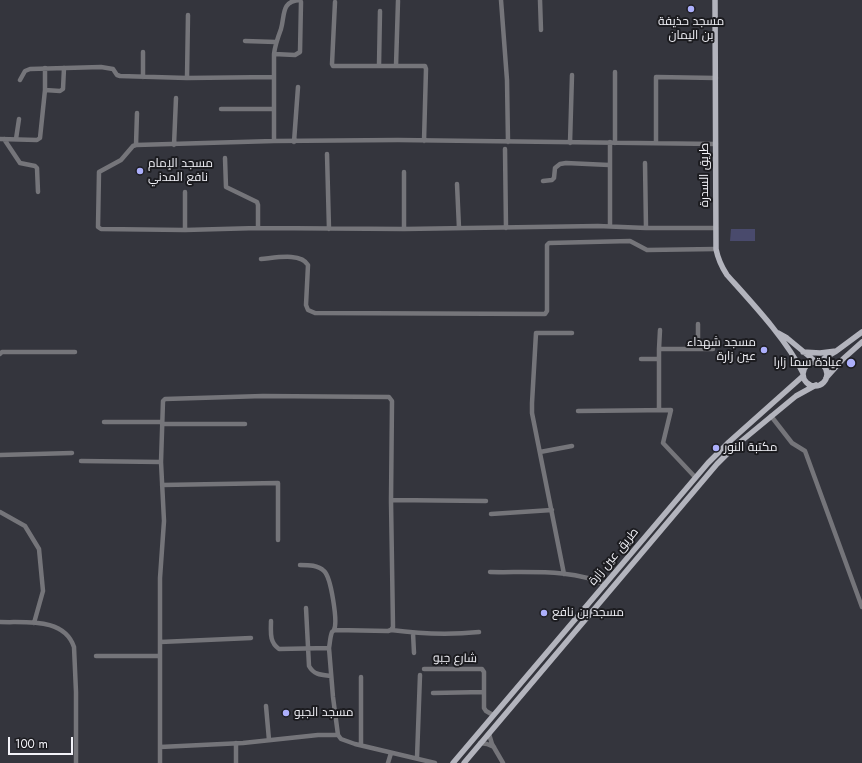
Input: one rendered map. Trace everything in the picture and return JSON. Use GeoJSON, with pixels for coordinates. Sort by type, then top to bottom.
{"type":"FeatureCollection","features":[{"type":"Feature","properties":{"kind":"main road","name":"طريق السدرة"},"geometry":{"type":"LineString","coordinates":[[715,0],[716,249],[719,262],[727,275],[794,357],[803,375]]}},
{"type":"Feature","properties":{"kind":"main road"},"geometry":{"type":"LineString","coordinates":[[774,331],[787,338],[803,352],[826,368],[826,378]]}},
{"type":"Feature","properties":{"kind":"main road"},"geometry":{"type":"LineString","coordinates":[[862,332],[829,356],[806,366],[803,375],[808,383],[816,385],[821,384],[839,363],[862,342]]}},
{"type":"Feature","properties":{"kind":"main road"},"geometry":{"type":"LineString","coordinates":[[803,352],[820,353],[838,350]]}},
{"type":"Feature","properties":{"kind":"main road"},"geometry":{"type":"LineString","coordinates":[[829,356],[833,362],[839,363]]}},
{"type":"Feature","properties":{"kind":"main road","name":"طريق عين زارة"},"geometry":{"type":"LineString","coordinates":[[453,763],[695,477],[729,442],[794,385],[803,375]]}},
{"type":"Feature","properties":{"kind":"main road"},"geometry":{"type":"LineString","coordinates":[[794,385],[800,388],[801,392]]}},
{"type":"Feature","properties":{"kind":"main road","name":"طريق عين زارة"},"geometry":{"type":"LineString","coordinates":[[464,763],[709,472],[770,416],[801,392],[816,385]]}},
{"type":"Feature","properties":{"kind":"street"},"geometry":{"type":"LineString","coordinates":[[274,54],[295,55],[300,52],[301,1],[294,0],[287,6],[276,42],[274,54],[274,141]]}},
{"type":"Feature","properties":{"kind":"street"},"geometry":{"type":"LineString","coordinates":[[501,0],[507,80],[508,142]]}},
{"type":"Feature","properties":{"kind":"street"},"geometry":{"type":"LineString","coordinates":[[540,0],[541,30]]}},
{"type":"Feature","properties":{"kind":"street"},"geometry":{"type":"LineString","coordinates":[[396,66],[398,1]]}},
{"type":"Feature","properties":{"kind":"street"},"geometry":{"type":"LineString","coordinates":[[335,2],[333,66],[425,66],[424,141]]}},
{"type":"Feature","properties":{"kind":"street"},"geometry":{"type":"LineString","coordinates":[[379,66],[380,10]]}},
{"type":"Feature","properties":{"kind":"street"},"geometry":{"type":"LineString","coordinates":[[188,15],[188,78]]}},
{"type":"Feature","properties":{"kind":"street"},"geometry":{"type":"LineString","coordinates":[[245,41],[276,42]]}},
{"type":"Feature","properties":{"kind":"street"},"geometry":{"type":"LineString","coordinates":[[143,52],[143,77]]}},
{"type":"Feature","properties":{"kind":"street"},"geometry":{"type":"LineString","coordinates":[[20,80],[27,70],[45,68],[101,67],[111,68],[118,76],[188,78],[274,77]]}},
{"type":"Feature","properties":{"kind":"street"},"geometry":{"type":"LineString","coordinates":[[2,139],[37,140],[40,138],[45,90],[45,68]]}},
{"type":"Feature","properties":{"kind":"street"},"geometry":{"type":"LineString","coordinates":[[45,90],[60,91],[63,89],[64,68]]}},
{"type":"Feature","properties":{"kind":"street"},"geometry":{"type":"LineString","coordinates":[[610,226],[609,165],[612,142],[615,72]]}},
{"type":"Feature","properties":{"kind":"street"},"geometry":{"type":"LineString","coordinates":[[570,143],[572,75]]}},
{"type":"Feature","properties":{"kind":"street"},"geometry":{"type":"LineString","coordinates":[[656,143],[656,77],[716,78]]}},
{"type":"Feature","properties":{"kind":"street"},"geometry":{"type":"LineString","coordinates":[[294,142],[298,86]]}},
{"type":"Feature","properties":{"kind":"street"},"geometry":{"type":"LineString","coordinates":[[174,145],[176,98]]}},
{"type":"Feature","properties":{"kind":"street"},"geometry":{"type":"LineString","coordinates":[[221,109],[274,109]]}},
{"type":"Feature","properties":{"kind":"street"},"geometry":{"type":"LineString","coordinates":[[136,145],[137,113]]}},
{"type":"Feature","properties":{"kind":"street"},"geometry":{"type":"LineString","coordinates":[[16,139],[19,119]]}},
{"type":"Feature","properties":{"kind":"street"},"geometry":{"type":"LineString","coordinates":[[2,139],[20,163],[35,166],[37,168],[38,192]]}},
{"type":"Feature","properties":{"kind":"street"},"geometry":{"type":"LineString","coordinates":[[716,144],[612,142],[274,141],[136,145],[133,146],[121,160],[99,172],[99,228],[186,230],[258,228],[404,229],[610,226],[646,228],[716,228]]}},
{"type":"Feature","properties":{"kind":"street"},"geometry":{"type":"LineString","coordinates":[[504,150],[506,228]]}},
{"type":"Feature","properties":{"kind":"street"},"geometry":{"type":"LineString","coordinates":[[327,154],[329,228]]}},
{"type":"Feature","properties":{"kind":"street"},"geometry":{"type":"LineString","coordinates":[[225,158],[226,187],[257,202],[258,228]]}},
{"type":"Feature","properties":{"kind":"street"},"geometry":{"type":"LineString","coordinates":[[645,163],[646,228]]}},
{"type":"Feature","properties":{"kind":"street"},"geometry":{"type":"LineString","coordinates":[[542,181],[552,180],[554,178],[555,168],[560,164],[609,165]]}},
{"type":"Feature","properties":{"kind":"street"},"geometry":{"type":"LineString","coordinates":[[404,172],[404,229]]}},
{"type":"Feature","properties":{"kind":"street"},"geometry":{"type":"LineString","coordinates":[[457,184],[459,228]]}},
{"type":"Feature","properties":{"kind":"street"},"geometry":{"type":"LineString","coordinates":[[185,192],[186,230]]}},
{"type":"Feature","properties":{"kind":"street"},"geometry":{"type":"LineString","coordinates":[[261,259],[297,257],[303,258],[306,261],[308,265],[306,305],[308,310],[315,314],[545,314],[547,311],[547,245],[549,243],[630,241],[647,250],[716,249]]}},
{"type":"Feature","properties":{"kind":"street"},"geometry":{"type":"LineString","coordinates":[[698,324],[698,349]]}},
{"type":"Feature","properties":{"kind":"street"},"geometry":{"type":"LineString","coordinates":[[659,409],[660,330]]}},
{"type":"Feature","properties":{"kind":"street"},"geometry":{"type":"LineString","coordinates":[[564,574],[532,413],[536,334],[572,334]]}},
{"type":"Feature","properties":{"kind":"street"},"geometry":{"type":"LineString","coordinates":[[659,349],[713,349]]}},
{"type":"Feature","properties":{"kind":"street"},"geometry":{"type":"LineString","coordinates":[[0,354],[2,352],[75,352]]}},
{"type":"Feature","properties":{"kind":"street"},"geometry":{"type":"LineString","coordinates":[[641,359],[659,359]]}},
{"type":"Feature","properties":{"kind":"street"},"geometry":{"type":"LineString","coordinates":[[160,763],[160,578],[164,521],[161,462],[163,401],[165,398],[263,396],[389,397],[392,401],[391,630]]}},
{"type":"Feature","properties":{"kind":"street"},"geometry":{"type":"LineString","coordinates":[[578,411],[672,410],[663,443],[695,477]]}},
{"type":"Feature","properties":{"kind":"street"},"geometry":{"type":"LineString","coordinates":[[770,416],[792,443],[805,451],[862,607]]}},
{"type":"Feature","properties":{"kind":"street"},"geometry":{"type":"LineString","coordinates":[[104,422],[245,424]]}},
{"type":"Feature","properties":{"kind":"street"},"geometry":{"type":"LineString","coordinates":[[540,452],[572,446]]}},
{"type":"Feature","properties":{"kind":"street"},"geometry":{"type":"LineString","coordinates":[[0,455],[72,453]]}},
{"type":"Feature","properties":{"kind":"street"},"geometry":{"type":"LineString","coordinates":[[81,461],[161,462]]}},
{"type":"Feature","properties":{"kind":"street"},"geometry":{"type":"LineString","coordinates":[[162,485],[278,483],[278,540]]}},
{"type":"Feature","properties":{"kind":"street"},"geometry":{"type":"LineString","coordinates":[[391,500],[486,501]]}},
{"type":"Feature","properties":{"kind":"street"},"geometry":{"type":"LineString","coordinates":[[491,514],[552,510]]}},
{"type":"Feature","properties":{"kind":"street"},"geometry":{"type":"LineString","coordinates":[[0,512],[25,526],[39,549],[43,591],[34,623]]}},
{"type":"Feature","properties":{"kind":"street"},"geometry":{"type":"LineString","coordinates":[[300,565],[317,567],[323,570],[328,576],[333,601],[335,630],[330,640],[329,648],[338,735],[341,739],[361,746],[435,763]]}},
{"type":"Feature","properties":{"kind":"street"},"geometry":{"type":"LineString","coordinates":[[490,572],[564,574],[588,578],[604,585]]}},
{"type":"Feature","properties":{"kind":"street"},"geometry":{"type":"LineString","coordinates":[[306,608],[309,666],[313,672],[331,676]]}},
{"type":"Feature","properties":{"kind":"street"},"geometry":{"type":"LineString","coordinates":[[0,622],[52,625],[59,627],[69,635],[74,647],[76,692],[76,763]]}},
{"type":"Feature","properties":{"kind":"street"},"geometry":{"type":"LineString","coordinates":[[271,622],[271,639],[274,646],[278,649],[329,648]]}},
{"type":"Feature","properties":{"kind":"street"},"geometry":{"type":"LineString","coordinates":[[335,630],[391,630],[413,633],[445,634],[479,632]]}},
{"type":"Feature","properties":{"kind":"street"},"geometry":{"type":"LineString","coordinates":[[413,633],[414,653]]}},
{"type":"Feature","properties":{"kind":"street"},"geometry":{"type":"LineString","coordinates":[[160,642],[251,638]]}},
{"type":"Feature","properties":{"kind":"street"},"geometry":{"type":"LineString","coordinates":[[96,656],[160,656]]}},
{"type":"Feature","properties":{"kind":"street","name":"شارع جبو"},"geometry":{"type":"LineString","coordinates":[[424,669],[482,669],[484,672],[484,708],[493,715]]}},
{"type":"Feature","properties":{"kind":"street"},"geometry":{"type":"LineString","coordinates":[[417,758],[420,675]]}},
{"type":"Feature","properties":{"kind":"street"},"geometry":{"type":"LineString","coordinates":[[361,677],[361,746]]}},
{"type":"Feature","properties":{"kind":"street"},"geometry":{"type":"LineString","coordinates":[[433,693],[484,692]]}},
{"type":"Feature","properties":{"kind":"street"},"geometry":{"type":"LineString","coordinates":[[266,706],[269,740]]}},
{"type":"Feature","properties":{"kind":"street"},"geometry":{"type":"LineString","coordinates":[[488,734],[503,763]]}},
{"type":"Feature","properties":{"kind":"street"},"geometry":{"type":"LineString","coordinates":[[160,747],[338,735]]}},
{"type":"Feature","properties":{"kind":"street"},"geometry":{"type":"LineString","coordinates":[[236,743],[236,763]]}},
{"type":"Feature","properties":{"kind":"street"},"geometry":{"type":"LineString","coordinates":[[480,743],[494,747]]}},
{"type":"Feature","properties":{"kind":"street"},"geometry":{"type":"LineString","coordinates":[[388,763],[391,753]]}},
{"type":"Feature","properties":{"kind":"shaded area"},"geometry":{"type":"Polygon","coordinates":[[[731,229],[755,229],[755,241],[730,241],[731,229]]]}},
{"type":"Feature","properties":{"kind":"place","name":"مسجد حذيفة بن اليمان"},"geometry":{"type":"Point","coordinates":[691,9]}},
{"type":"Feature","properties":{"kind":"place","name":"مسجد الإمام نافع المدني"},"geometry":{"type":"Point","coordinates":[140,171]}},
{"type":"Feature","properties":{"kind":"place","name":"مسجد شهداء عين زارة"},"geometry":{"type":"Point","coordinates":[764,350]}},
{"type":"Feature","properties":{"kind":"place","name":"عيادة سما زارا"},"geometry":{"type":"Point","coordinates":[851,363]}},
{"type":"Feature","properties":{"kind":"place","name":"مكتبة النور"},"geometry":{"type":"Point","coordinates":[716,448]}},
{"type":"Feature","properties":{"kind":"place","name":"مسجد بن نافع"},"geometry":{"type":"Point","coordinates":[544,613]}},
{"type":"Feature","properties":{"kind":"place","name":"مسجد الجبو"},"geometry":{"type":"Point","coordinates":[286,713]}}]}
